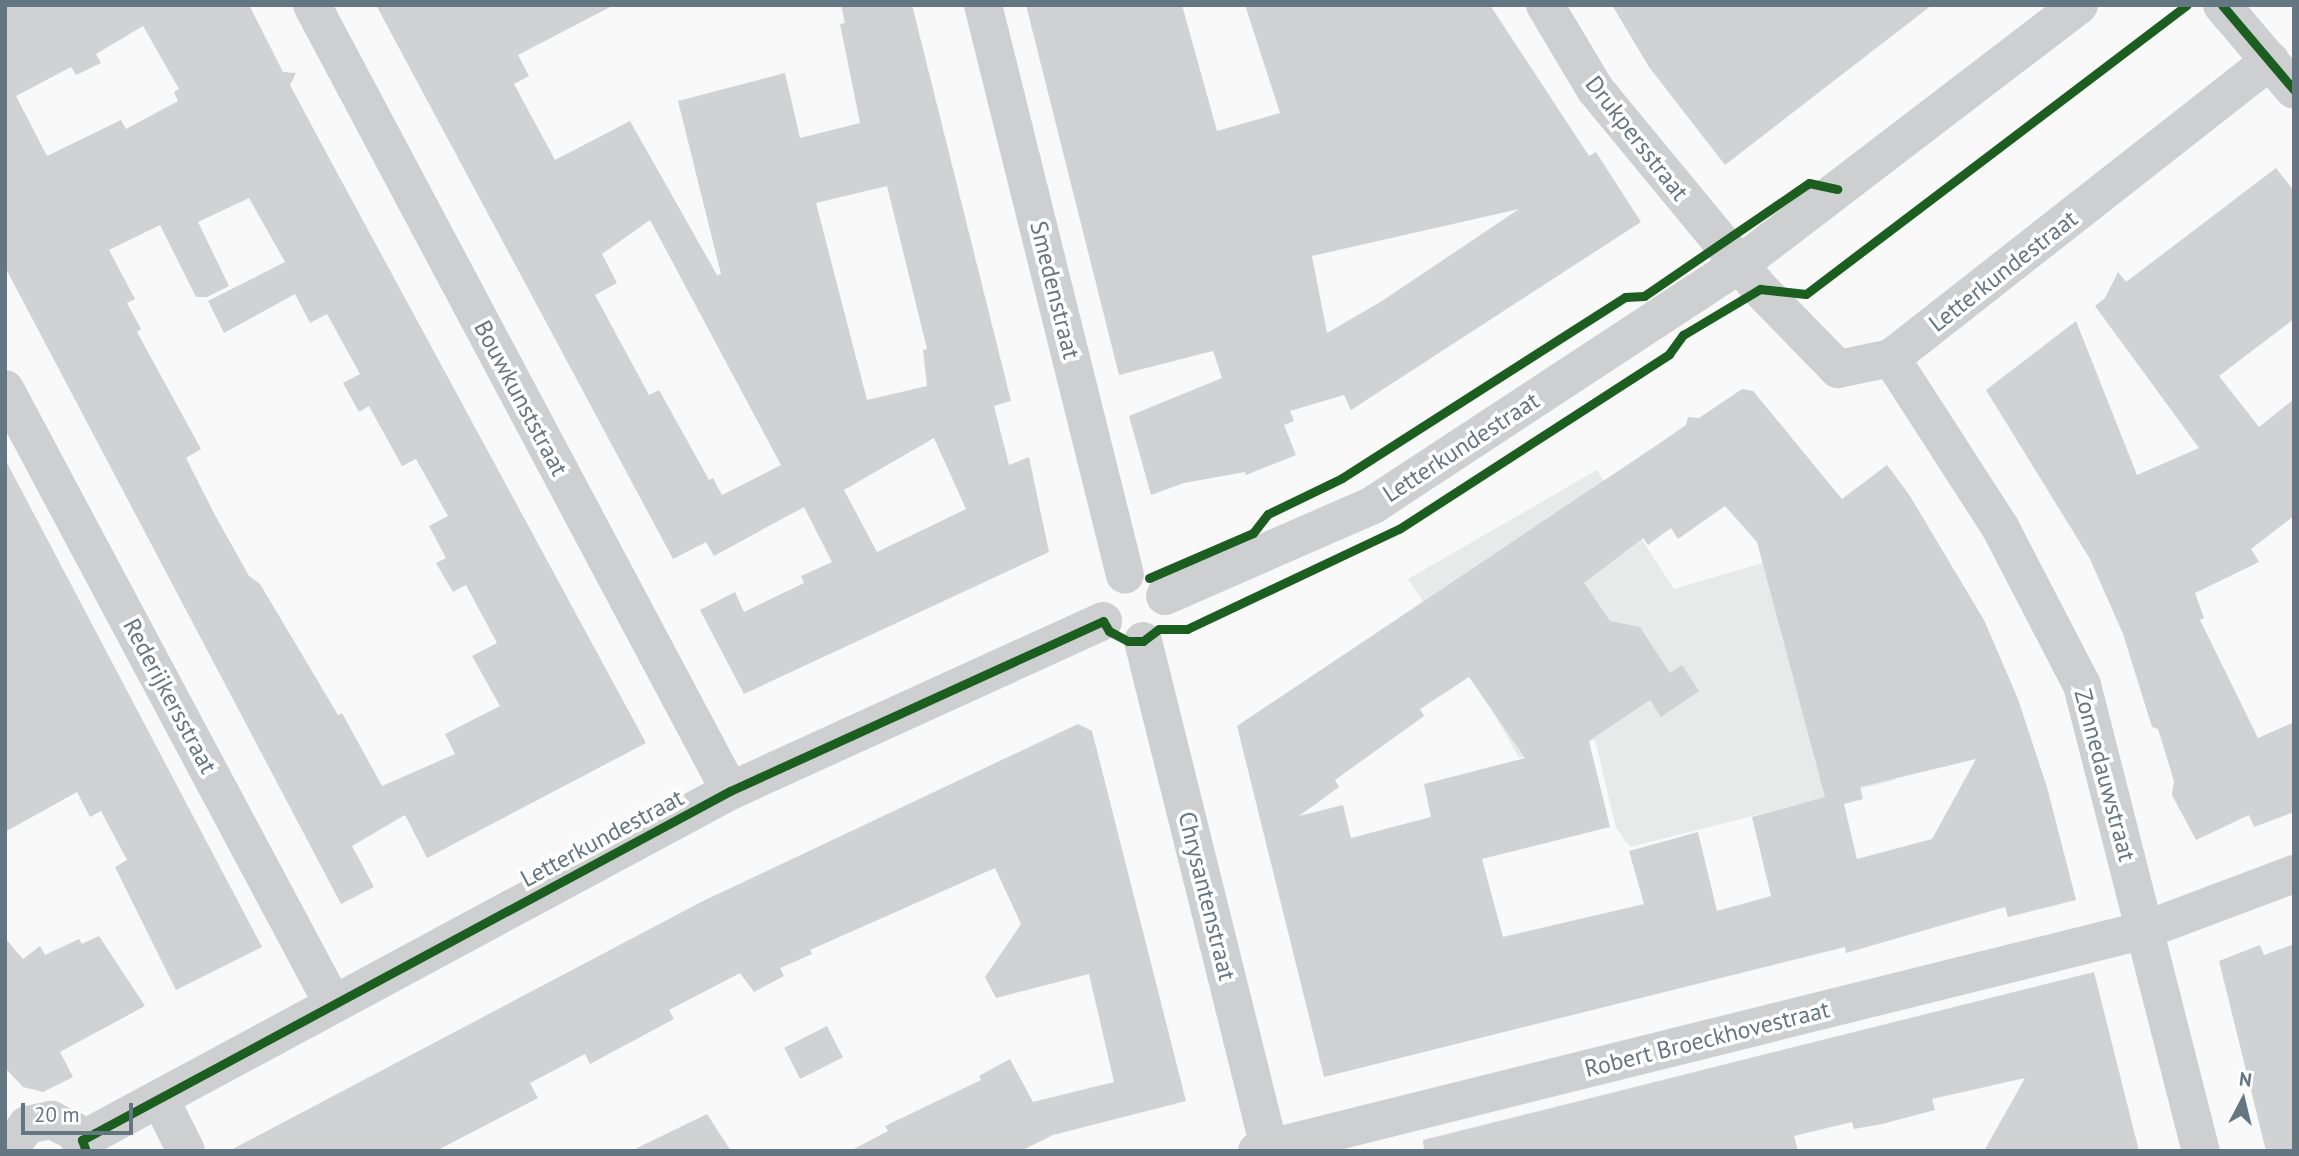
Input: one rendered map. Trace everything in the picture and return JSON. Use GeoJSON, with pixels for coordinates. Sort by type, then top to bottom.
{"type":"FeatureCollection","features":[{"type":"Feature","properties":{"kind":"street","name":"Bouwkunststraat"},"geometry":{"type":"LineString","coordinates":[[312,5],[730,791]]}},
{"type":"Feature","properties":{"kind":"street","name":"Smedenstraat"},"geometry":{"type":"LineString","coordinates":[[983,5],[1125,575]]}},
{"type":"Feature","properties":{"kind":"street","name":"Drukpersstraat"},"geometry":{"type":"LineString","coordinates":[[1545,5],[1595,89],[1739,265]]}},
{"type":"Feature","properties":{"kind":"street","name":"Letterkundestraat"},"geometry":{"type":"LineString","coordinates":[[1165,596],[1373,505],[1739,265],[2079,5]]}},
{"type":"Feature","properties":{"kind":"street"},"geometry":{"type":"LineString","coordinates":[[2222,5],[2294,90]]}},
{"type":"Feature","properties":{"kind":"street","name":"Letterkundestraat"},"geometry":{"type":"LineString","coordinates":[[1739,265],[1838,369],[1891,359],[2270,61]]}},
{"type":"Feature","properties":{"kind":"street","name":"Zonnedauwstraat"},"geometry":{"type":"LineString","coordinates":[[1891,359],[2000,527],[2082,685],[2201,1151]]}},
{"type":"Feature","properties":{"kind":"street","name":"Rederijkersstraat"},"geometry":{"type":"LineString","coordinates":[[5,389],[333,1004]]}},
{"type":"Feature","properties":{"kind":"street"},"geometry":{"type":"LineString","coordinates":[[1125,575],[1149,578],[1165,596],[1165,619],[1143,640],[1117,637],[1102,621],[1103,593],[1125,575]]}},
{"type":"Feature","properties":{"kind":"street","name":"Letterkundestraat"},"geometry":{"type":"LineString","coordinates":[[10,1133],[39,1121],[51,1120],[64,1124],[84,1145],[160,1099],[333,1004],[730,791],[1102,621]]}},
{"type":"Feature","properties":{"kind":"street","name":"Chrysantenstraat"},"geometry":{"type":"LineString","coordinates":[[1143,640],[1265,1150]]}},
{"type":"Feature","properties":{"kind":"street","name":"Robert Broeckhovestraat"},"geometry":{"type":"LineString","coordinates":[[1265,1150],[2145,930],[2294,874]]}},
{"type":"Feature","properties":{"kind":"street"},"geometry":{"type":"LineString","coordinates":[[160,1099],[186,1151]]}},
{"type":"Feature","properties":{"kind":"shaded area"},"geometry":{"type":"Polygon","coordinates":[[[1597,470],[1674,589],[1834,542],[1895,780],[1630,847],[1616,828],[1595,740],[1519,758],[1470,672],[1408,579],[1597,470]]]}},
{"type":"Feature","properties":{"kind":"building"},"geometry":{"type":"Polygon","coordinates":[[[5,5],[249,5],[283,72],[296,73],[290,85],[646,743],[427,858],[405,815],[352,846],[374,887],[341,904],[5,267],[5,5]],[[143,26],[96,54],[101,63],[76,75],[71,67],[16,96],[47,156],[121,120],[126,129],[178,101],[174,92],[179,89],[143,26]],[[249,198],[198,222],[229,286],[207,297],[196,297],[160,225],[109,250],[135,299],[127,303],[141,329],[137,332],[201,449],[186,458],[216,517],[249,576],[260,584],[338,715],[342,713],[382,786],[455,754],[445,734],[500,706],[472,656],[497,643],[466,585],[453,592],[436,563],[446,558],[429,526],[448,516],[416,459],[402,466],[369,406],[359,412],[343,383],[360,374],[327,314],[310,323],[295,294],[224,333],[208,301],[285,262],[249,198]]]}},
{"type":"Feature","properties":{"kind":"building"},"geometry":{"type":"Polygon","coordinates":[[[376,5],[614,5],[518,55],[529,76],[514,84],[555,160],[630,121],[717,275],[721,274],[678,101],[785,73],[800,138],[860,123],[840,24],[845,23],[841,5],[912,5],[1011,401],[994,406],[1009,465],[1029,457],[1049,552],[744,694],[700,610],[735,592],[744,612],[804,583],[801,576],[832,562],[804,507],[714,556],[706,542],[673,559],[376,5]],[[887,186],[816,203],[867,400],[927,386],[923,350],[927,349],[887,186]],[[650,220],[602,254],[617,283],[595,295],[649,395],[659,390],[709,480],[713,478],[722,495],[781,465],[650,220]],[[934,438],[844,490],[877,552],[966,509],[934,438]]]}},
{"type":"Feature","properties":{"kind":"building"},"geometry":{"type":"Polygon","coordinates":[[[1026,5],[1182,5],[1217,131],[1280,113],[1245,5],[1490,5],[1589,156],[1596,152],[1641,222],[1351,410],[1344,395],[1290,411],[1294,421],[1284,425],[1296,455],[1246,475],[1245,472],[1184,483],[1151,495],[1129,416],[1222,378],[1213,351],[1119,375],[1026,5]],[[1519,209],[1312,256],[1327,333],[1382,301],[1519,209]]]}},
{"type":"Feature","properties":{"kind":"building"},"geometry":{"type":"Polygon","coordinates":[[[1612,5],[1932,5],[1725,165],[1649,67],[1612,5]]]}},
{"type":"Feature","properties":{"kind":"building"},"geometry":{"type":"Polygon","coordinates":[[[2276,168],[2294,191],[2294,319],[2219,376],[2259,427],[2294,399],[2294,516],[2251,549],[2259,562],[2195,593],[2204,618],[2200,620],[2258,738],[2294,722],[2294,812],[2254,827],[2249,815],[2196,840],[2172,795],[2174,781],[2158,729],[2152,727],[2123,634],[2090,559],[1986,390],[2076,321],[2137,475],[2199,448],[2095,306],[2105,298],[2118,272],[2126,282],[2276,168]]]}},
{"type":"Feature","properties":{"kind":"building"},"geometry":{"type":"Polygon","coordinates":[[[1742,389],[1753,391],[1842,499],[1887,465],[1910,496],[1984,620],[2018,699],[2047,787],[2076,900],[2008,917],[2005,907],[1846,953],[1845,947],[1324,1077],[1237,726],[1660,443],[1686,425],[1688,417],[1699,418],[1742,389]],[[1725,506],[1678,539],[1671,528],[1648,545],[1643,538],[1584,583],[1610,621],[1640,627],[1670,673],[1682,665],[1699,691],[1661,717],[1650,700],[1589,741],[1610,827],[1482,859],[1503,937],[1644,904],[1629,851],[1698,832],[1717,911],[1771,896],[1752,817],[1825,797],[1757,542],[1725,506]],[[1469,677],[1420,709],[1424,716],[1335,780],[1339,787],[1299,816],[1343,805],[1351,838],[1431,817],[1424,784],[1525,758],[1469,677]],[[1976,759],[1860,787],[1863,799],[1844,804],[1857,859],[1932,839],[1976,759]]]}},
{"type":"Feature","properties":{"kind":"building"},"geometry":{"type":"Polygon","coordinates":[[[5,459],[262,947],[176,990],[115,867],[127,860],[101,811],[90,817],[77,792],[5,832],[5,459]]]}},
{"type":"Feature","properties":{"kind":"building"},"geometry":{"type":"Polygon","coordinates":[[[1078,724],[1092,731],[1186,1101],[1053,1135],[1021,1151],[850,1151],[888,1131],[885,1126],[981,1080],[979,1076],[1010,1059],[1033,1102],[1114,1082],[1089,974],[996,998],[985,977],[1021,924],[995,868],[810,950],[812,954],[780,968],[784,976],[754,992],[740,973],[669,1010],[674,1019],[590,1064],[585,1054],[530,1083],[538,1098],[436,1151],[229,1151],[703,901],[1078,724]]]}},
{"type":"Feature","properties":{"kind":"building"},"geometry":{"type":"Polygon","coordinates":[[[99,936],[145,1006],[60,1052],[73,1077],[43,1092],[23,1087],[5,1068],[5,938],[23,959],[40,946],[45,955],[79,939],[82,944],[99,936]]]}},
{"type":"Feature","properties":{"kind":"building"},"geometry":{"type":"Polygon","coordinates":[[[2294,944],[2294,1151],[2266,1151],[2219,961],[2260,945],[2264,955],[2294,944]]]}},
{"type":"Feature","properties":{"kind":"building"},"geometry":{"type":"Polygon","coordinates":[[[2094,972],[2139,1151],[1984,1151],[2025,1078],[1932,1099],[1935,1110],[1882,1124],[1854,1129],[1852,1122],[1794,1136],[1798,1151],[1424,1151],[1423,1140],[2094,972]]]}},
{"type":"Feature","properties":{"kind":"building"},"geometry":{"type":"Polygon","coordinates":[[[827,1026],[843,1057],[800,1079],[784,1048],[827,1026]]]}},
{"type":"Feature","properties":{"kind":"building"},"geometry":{"type":"Polygon","coordinates":[[[707,1114],[731,1151],[631,1151],[707,1114]]]}},
{"type":"Feature","properties":{"kind":"cycle path"},"geometry":{"type":"LineString","coordinates":[[86,1151],[82,1140],[730,791],[1103,621],[1109,631],[1128,641],[1143,641],[1159,629],[1187,629],[1399,529],[1669,354],[1683,335],[1760,289],[1806,294],[2187,5]]}},
{"type":"Feature","properties":{"kind":"cycle path"},"geometry":{"type":"LineString","coordinates":[[2222,5],[2294,90]]}},
{"type":"Feature","properties":{"kind":"cycle path"},"geometry":{"type":"LineString","coordinates":[[1149,578],[1253,533],[1268,514],[1342,478],[1625,297],[1644,296],[1809,183],[1837,189]]}}]}
